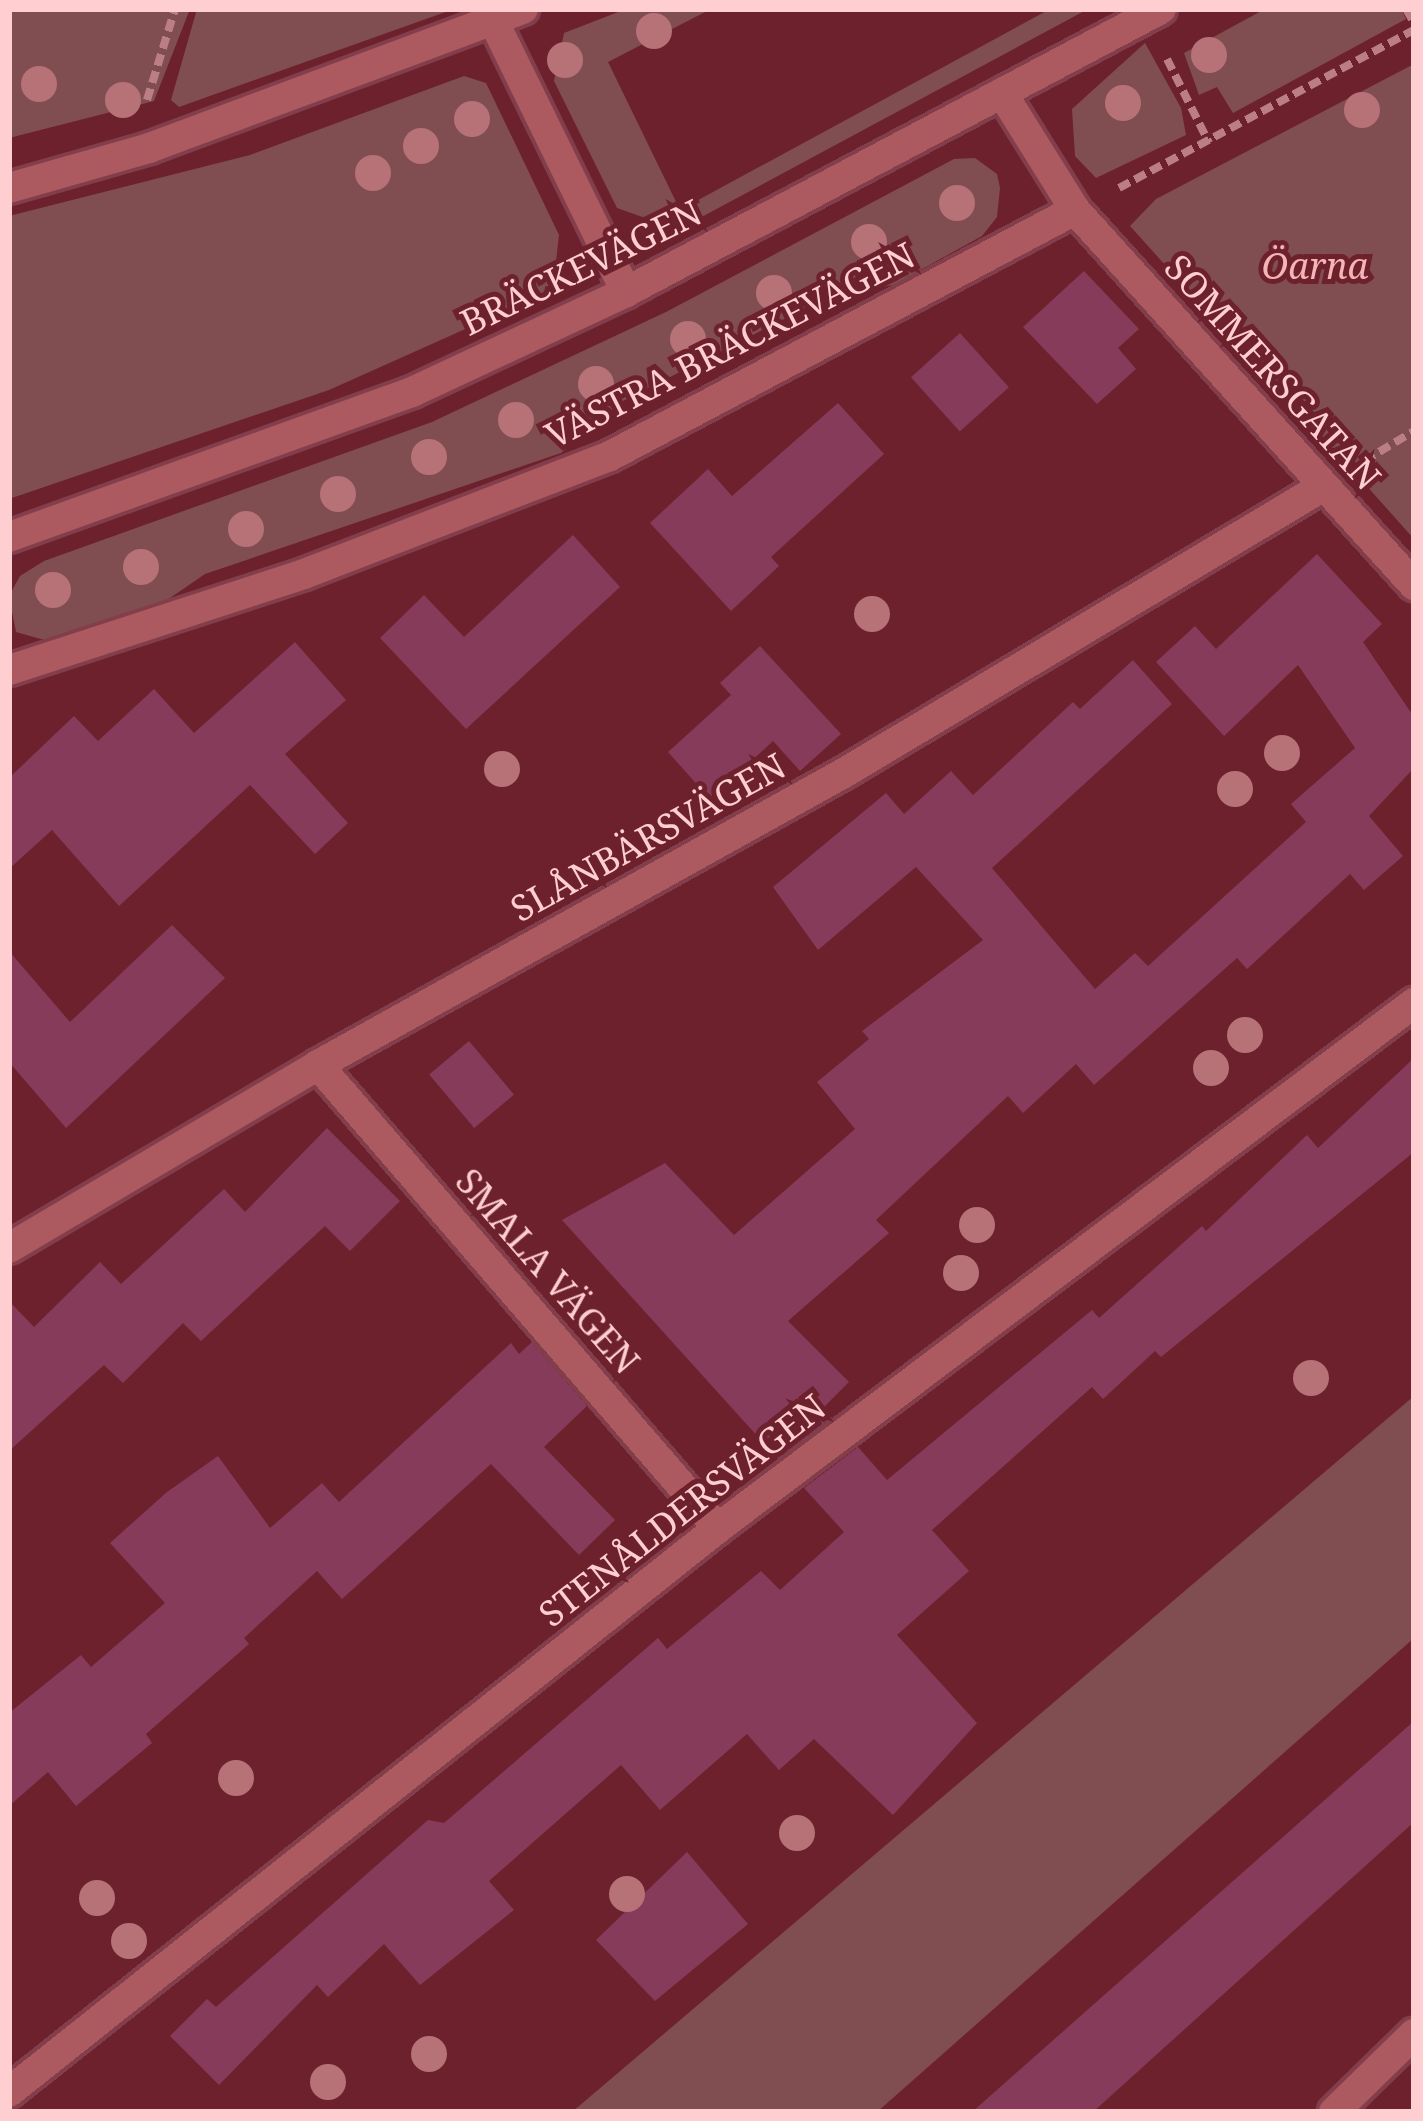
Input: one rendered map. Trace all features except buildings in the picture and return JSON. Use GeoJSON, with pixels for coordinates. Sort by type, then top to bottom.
{"type":"FeatureCollection","features":[{"type":"Feature","properties":{"kind":"street"},"geometry":{"type":"LineString","coordinates":[[9,188],[148,148],[523,9]]}},
{"type":"Feature","properties":{"kind":"street","name":"BRÄCKEVÄGEN"},"geometry":{"type":"LineString","coordinates":[[9,537],[412,392],[626,292],[1153,13]]}},
{"type":"Feature","properties":{"kind":"street"},"geometry":{"type":"LineString","coordinates":[[493,20],[626,292]]}},
{"type":"Feature","properties":{"kind":"street"},"geometry":{"type":"LineString","coordinates":[[1002,93],[1075,210]]}},
{"type":"Feature","properties":{"kind":"street","name":"SOMMERSGATAN"},"geometry":{"type":"LineString","coordinates":[[1075,210],[1414,585]]}},
{"type":"Feature","properties":{"kind":"street","name":"VÄSTRA BRÄCKEVÄGEN"},"geometry":{"type":"LineString","coordinates":[[9,670],[304,574],[610,456],[1075,210]]}},
{"type":"Feature","properties":{"kind":"street","name":"SLÅNBÄRSVÄGEN"},"geometry":{"type":"LineString","coordinates":[[9,1248],[318,1065],[844,773],[1322,487]]}},
{"type":"Feature","properties":{"kind":"street","name":"STENÅLDERSVÄGEN"},"geometry":{"type":"LineString","coordinates":[[9,2092],[718,1528],[1414,1003]]}},
{"type":"Feature","properties":{"kind":"street","name":"SMALA VÄGEN"},"geometry":{"type":"LineString","coordinates":[[318,1065],[718,1528]]}},
{"type":"Feature","properties":{"kind":"street"},"geometry":{"type":"LineString","coordinates":[[1334,2112],[1414,2034]]}},
{"type":"Feature","properties":{"kind":"path"},"geometry":{"type":"LineString","coordinates":[[148,148],[141,120],[175,9]]}},
{"type":"Feature","properties":{"kind":"path"},"geometry":{"type":"LineString","coordinates":[[1075,210],[1209,143],[1414,26],[1406,9]]}},
{"type":"Feature","properties":{"kind":"path"},"geometry":{"type":"LineString","coordinates":[[1153,13],[1209,143]]}},
{"type":"Feature","properties":{"kind":"green space"},"geometry":{"type":"Polygon","coordinates":[[[9,9],[190,9],[154,101],[9,138],[9,9]]]}},
{"type":"Feature","properties":{"kind":"green space"},"geometry":{"type":"Polygon","coordinates":[[[197,9],[454,9],[179,107],[171,100],[197,9]]]}},
{"type":"Feature","properties":{"kind":"green space"},"geometry":{"type":"Polygon","coordinates":[[[626,9],[711,9],[608,62],[680,210],[1050,9],[1088,9],[696,220],[668,226],[617,208],[554,81],[564,33],[626,9]]]}},
{"type":"Feature","properties":{"kind":"green space"},"geometry":{"type":"Polygon","coordinates":[[[1265,9],[1401,9],[1406,19],[1233,113],[1217,87],[1199,95],[1184,53],[1265,9]]]}},
{"type":"Feature","properties":{"kind":"green space"},"geometry":{"type":"Polygon","coordinates":[[[1145,43],[1181,108],[1186,135],[1096,178],[1075,156],[1072,109],[1145,43]]]}},
{"type":"Feature","properties":{"kind":"green space","name":"Öarna"},"geometry":{"type":"Polygon","coordinates":[[[1414,64],[1414,539],[1357,475],[1363,471],[1351,457],[1342,461],[1130,226],[1156,199],[1414,64]]]}},
{"type":"Feature","properties":{"kind":"green space"},"geometry":{"type":"Polygon","coordinates":[[[464,76],[486,83],[559,235],[554,279],[541,295],[329,390],[9,499],[9,216],[250,155],[464,76]]]}},
{"type":"Feature","properties":{"kind":"green space"},"geometry":{"type":"Polygon","coordinates":[[[975,158],[997,174],[1000,188],[997,217],[982,236],[893,285],[829,296],[623,401],[561,453],[205,574],[151,611],[55,643],[16,632],[9,596],[20,576],[44,561],[432,422],[666,312],[954,159],[975,158]]]}},
{"type":"Feature","properties":{"kind":"green space"},"geometry":{"type":"Polygon","coordinates":[[[1414,1396],[1414,1638],[877,2112],[572,2112],[1414,1396]]]}}]}
